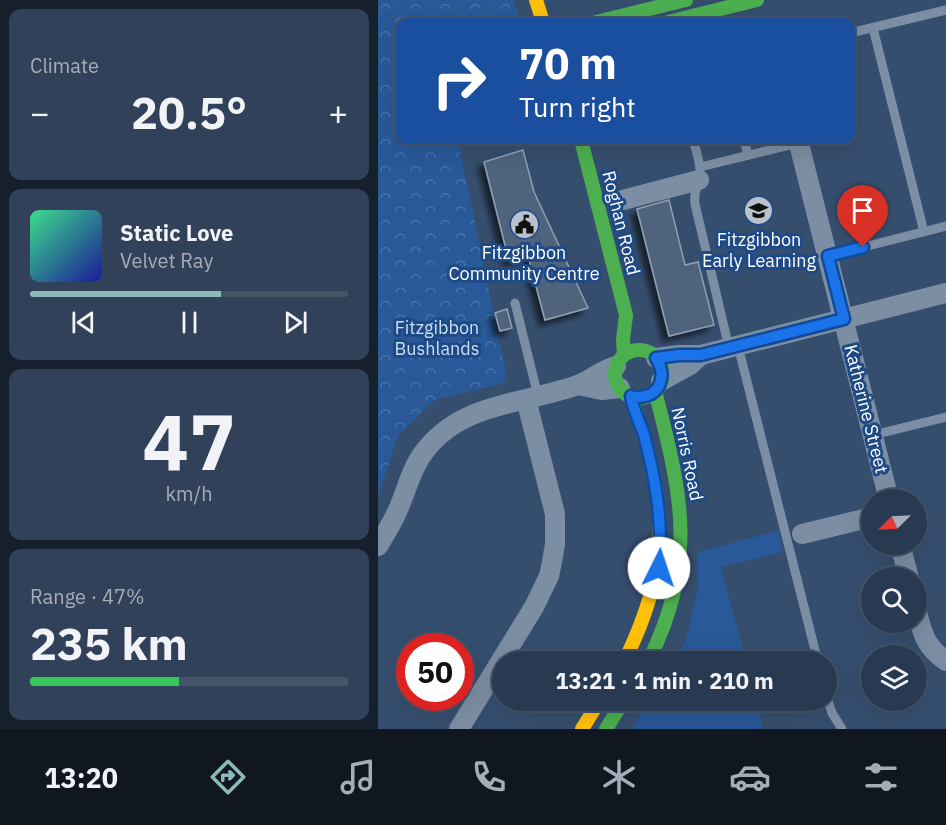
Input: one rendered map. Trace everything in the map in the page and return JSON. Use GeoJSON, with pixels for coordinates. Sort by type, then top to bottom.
{"type":"FeatureCollection","features":[{"type":"Feature","properties":{"kind":"main road"},"geometry":{"type":"LineString","coordinates":[[536,0],[542,18]]}},
{"type":"Feature","properties":{"kind":"main road"},"geometry":{"type":"LineString","coordinates":[[612,18],[686,0]]}},
{"type":"Feature","properties":{"kind":"main road"},"geometry":{"type":"LineString","coordinates":[[684,18],[757,0]]}},
{"type":"Feature","properties":{"kind":"main road","name":"Roghan Road"},"geometry":{"type":"LineString","coordinates":[[582,144],[626,315],[645,345]]}},
{"type":"Feature","properties":{"kind":"main road","name":"Roghan Road"},"geometry":{"type":"LineString","coordinates":[[620,361],[626,315]]}},
{"type":"Feature","properties":{"kind":"main road"},"geometry":{"type":"LineString","coordinates":[[645,345],[661,365],[658,386],[644,397],[625,392],[616,381],[620,361],[630,351],[645,345]]}},
{"type":"Feature","properties":{"kind":"main road","name":"Norris Road"},"geometry":{"type":"LineString","coordinates":[[653,651],[673,603],[681,556],[681,511],[678,487],[658,386]]}},
{"type":"Feature","properties":{"kind":"main road","name":"Norris Road"},"geometry":{"type":"LineString","coordinates":[[625,392],[643,432],[658,496],[661,543],[659,568],[648,613],[629,651]]}},
{"type":"Feature","properties":{"kind":"main road"},"geometry":{"type":"LineString","coordinates":[[582,729],[593,711]]}},
{"type":"Feature","properties":{"kind":"main road"},"geometry":{"type":"LineString","coordinates":[[606,729],[617,711]]}},
{"type":"Feature","properties":{"kind":"street","name":"Katherine Street"},"geometry":{"type":"LineString","coordinates":[[800,144],[886,489]]}},
{"type":"Feature","properties":{"kind":"street"},"geometry":{"type":"LineString","coordinates":[[623,200],[700,174]]}},
{"type":"Feature","properties":{"kind":"street"},"geometry":{"type":"LineString","coordinates":[[645,345],[679,355],[701,355],[946,293]]}},
{"type":"Feature","properties":{"kind":"street"},"geometry":{"type":"LineString","coordinates":[[658,386],[701,355]]}},
{"type":"Feature","properties":{"kind":"street"},"geometry":{"type":"LineString","coordinates":[[378,546],[396,515],[418,461],[432,441],[444,430],[465,417],[578,386],[620,361]]}},
{"type":"Feature","properties":{"kind":"street"},"geometry":{"type":"LineString","coordinates":[[578,386],[625,392]]}},
{"type":"Feature","properties":{"kind":"street"},"geometry":{"type":"LineString","coordinates":[[459,729],[534,607],[549,576],[555,544],[555,514],[532,397]]}},
{"type":"Feature","properties":{"kind":"street"},"geometry":{"type":"LineString","coordinates":[[795,536],[861,519]]}},
{"type":"Feature","properties":{"kind":"street"},"geometry":{"type":"LineString","coordinates":[[924,633],[930,648],[946,661]]}},
{"type":"Feature","properties":{"kind":"lane"},"geometry":{"type":"LineString","coordinates":[[855,32],[946,10]]}},
{"type":"Feature","properties":{"kind":"lane"},"geometry":{"type":"LineString","coordinates":[[873,28],[924,232]]}},
{"type":"Feature","properties":{"kind":"lane"},"geometry":{"type":"LineString","coordinates":[[694,144],[700,174],[694,193],[695,204],[733,347],[795,536],[816,651]]}},
{"type":"Feature","properties":{"kind":"lane"},"geometry":{"type":"LineString","coordinates":[[745,144],[748,155]]}},
{"type":"Feature","properties":{"kind":"lane"},"geometry":{"type":"LineString","coordinates":[[700,174],[748,155],[788,144]]}},
{"type":"Feature","properties":{"kind":"lane"},"geometry":{"type":"LineString","coordinates":[[828,256],[946,226]]}},
{"type":"Feature","properties":{"kind":"lane"},"geometry":{"type":"LineString","coordinates":[[515,303],[532,397]]}},
{"type":"Feature","properties":{"kind":"lane"},"geometry":{"type":"LineString","coordinates":[[873,435],[946,417]]}},
{"type":"Feature","properties":{"kind":"lane"},"geometry":{"type":"LineString","coordinates":[[831,711],[842,729]]}},
{"type":"Feature","properties":{"kind":"green space","name":"Fitzgibbon Bushlands"},"geometry":{"type":"Polygon","coordinates":[[[378,0],[514,0],[519,18],[396,18],[396,144],[459,144],[506,373],[505,380],[500,384],[435,400],[398,435],[378,497],[378,0]]]}},
{"type":"Feature","properties":{"kind":"green space"},"geometry":{"type":"Polygon","coordinates":[[[778,531],[783,552],[721,567],[743,651],[679,651],[686,640],[698,590],[697,552],[778,531]]]}},
{"type":"Feature","properties":{"kind":"green space"},"geometry":{"type":"Polygon","coordinates":[[[643,711],[758,711],[763,729],[632,729],[643,711]]]}},
{"type":"Feature","properties":{"kind":"building","name":"Fitzgibbon Community Centre"},"geometry":{"type":"Polygon","coordinates":[[[523,150],[534,192],[588,308],[545,320],[528,256],[509,261],[484,162],[523,150]]]}},
{"type":"Feature","properties":{"kind":"building"},"geometry":{"type":"Polygon","coordinates":[[[669,200],[685,265],[698,262],[714,325],[669,336],[637,209],[669,200]]]}},
{"type":"Feature","properties":{"kind":"building"},"geometry":{"type":"Polygon","coordinates":[[[507,309],[512,328],[500,331],[495,313],[507,309]]]}},
{"type":"Feature","properties":{"kind":"traffic: fast"},"geometry":{"type":"LineString","coordinates":[[612,18],[686,0]]}},
{"type":"Feature","properties":{"kind":"traffic: fast"},"geometry":{"type":"LineString","coordinates":[[684,18],[757,0]]}},
{"type":"Feature","properties":{"kind":"traffic: fast"},"geometry":{"type":"LineString","coordinates":[[582,144],[626,315],[624,355]]}},
{"type":"Feature","properties":{"kind":"traffic: fast"},"geometry":{"type":"LineString","coordinates":[[639,350],[656,357],[663,374],[656,391],[639,398],[622,391],[615,374],[622,357],[639,350]]}},
{"type":"Feature","properties":{"kind":"traffic: fast"},"geometry":{"type":"LineString","coordinates":[[653,651],[664,626],[674,592],[679,559],[680,528],[678,496],[672,463],[655,391]]}},
{"type":"Feature","properties":{"kind":"traffic: fast"},"geometry":{"type":"LineString","coordinates":[[631,396],[649,453],[654,478]]}},
{"type":"Feature","properties":{"kind":"traffic: fast"},"geometry":{"type":"LineString","coordinates":[[606,729],[617,711]]}},
{"type":"Feature","properties":{"kind":"traffic: slow"},"geometry":{"type":"LineString","coordinates":[[536,0],[542,18]]}},
{"type":"Feature","properties":{"kind":"traffic: slow"},"geometry":{"type":"LineString","coordinates":[[629,651],[643,617],[656,573],[659,527],[654,478]]}},
{"type":"Feature","properties":{"kind":"traffic: slow"},"geometry":{"type":"LineString","coordinates":[[582,729],[593,711]]}},
{"type":"Feature","properties":{"kind":"place","name":"Fitzgibbon Early Learning"},"geometry":{"type":"Point","coordinates":[759,211]}},
{"type":"Feature","properties":{"kind":"place","name":"Fitzgibbon Community Centre"},"geometry":{"type":"Point","coordinates":[524,224]}},
{"type":"Feature","properties":{"kind":"route"},"geometry":{"type":"LineString","coordinates":[[659,568],[661,519],[658,496],[643,432],[631,396],[637,398],[650,395],[659,386],[662,373],[661,365],[656,358],[671,355],[701,355],[844,319],[828,256],[863,247]]}}]}
